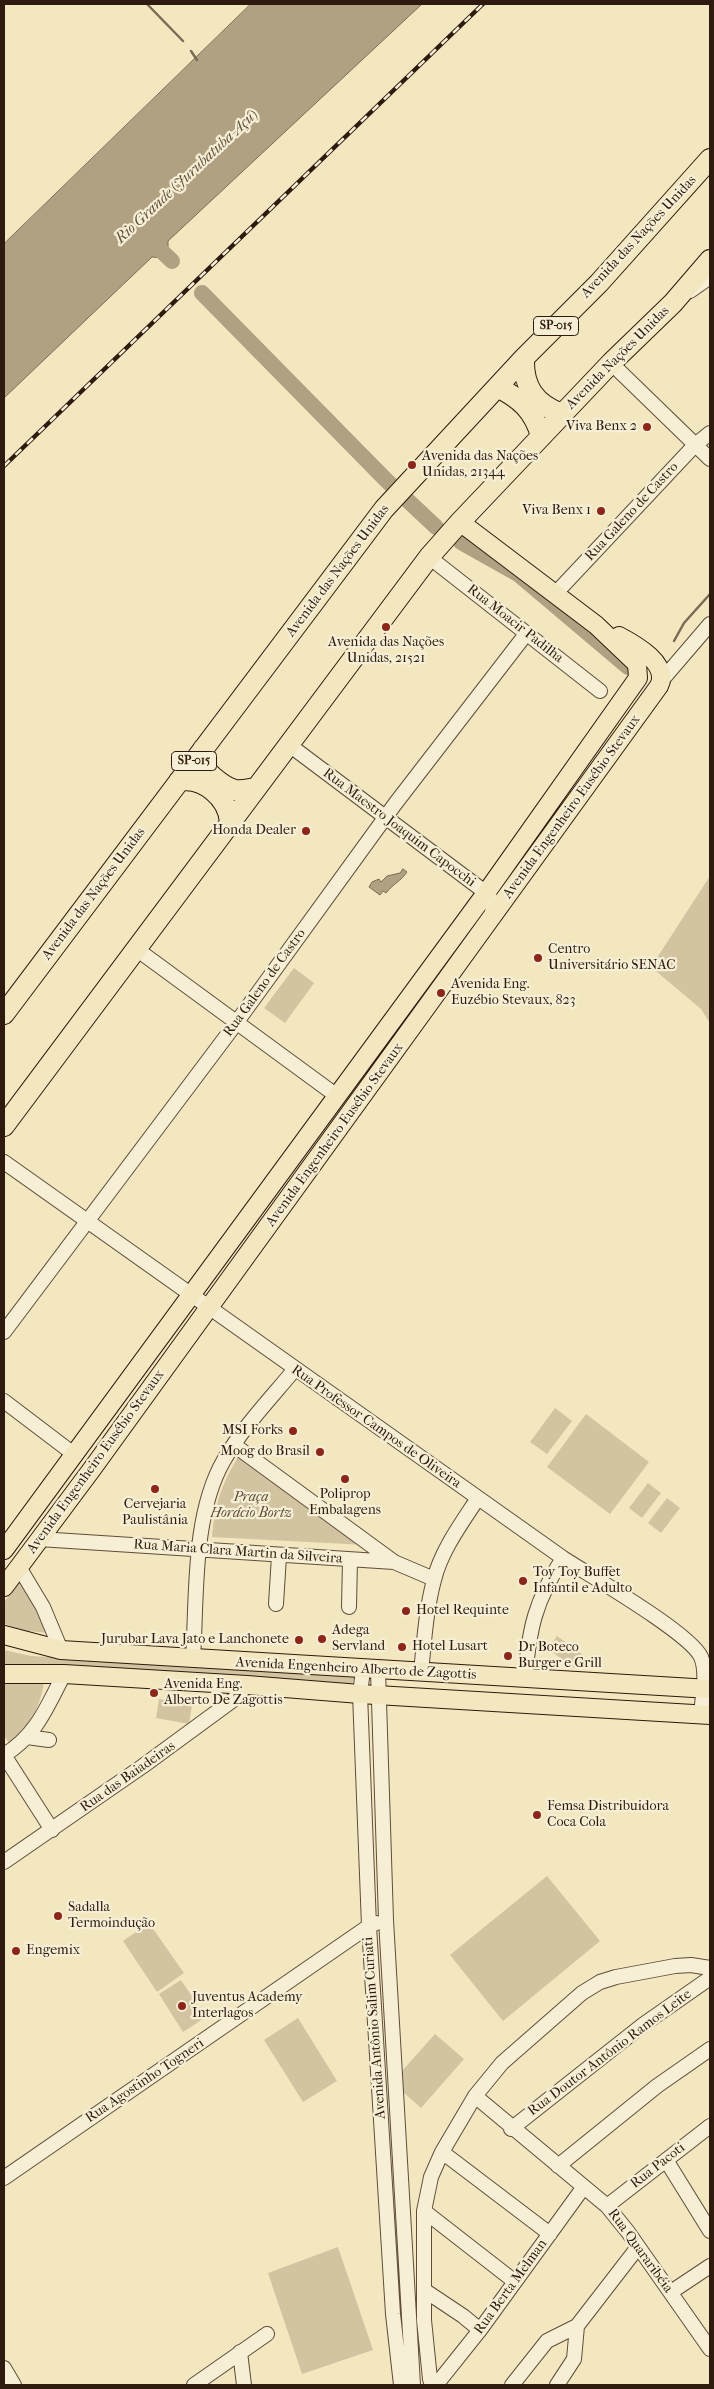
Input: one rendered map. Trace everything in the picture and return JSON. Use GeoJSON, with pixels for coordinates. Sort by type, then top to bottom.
{"type":"FeatureCollection","features":[{"type":"Feature","properties":{"kind":"highway","name":"Avenida das Nações Unidas"},"geometry":{"type":"LineString","coordinates":[[4,1014],[384,508],[524,358],[599,283],[710,159]]}},
{"type":"Feature","properties":{"kind":"highway"},"geometry":{"type":"LineString","coordinates":[[673,303],[710,260]]}},
{"type":"Feature","properties":{"kind":"highway","name":"Avenida Nações Unidas"},"geometry":{"type":"LineString","coordinates":[[456,526],[611,363],[673,303]]}},
{"type":"Feature","properties":{"kind":"highway"},"geometry":{"type":"LineString","coordinates":[[524,358],[523,372],[530,392],[542,403],[562,414]]}},
{"type":"Feature","properties":{"kind":"highway"},"geometry":{"type":"LineString","coordinates":[[497,387],[510,393],[532,412],[541,436]]}},
{"type":"Feature","properties":{"kind":"highway"},"geometry":{"type":"LineString","coordinates":[[4,1126],[288,744],[433,553],[456,526]]}},
{"type":"Feature","properties":{"kind":"highway"},"geometry":{"type":"LineString","coordinates":[[203,749],[199,758],[202,766],[228,788],[239,790],[256,788]]}},
{"type":"Feature","properties":{"kind":"highway"},"geometry":{"type":"LineString","coordinates":[[179,781],[195,780],[209,789],[227,805],[230,822]]}},
{"type":"Feature","properties":{"kind":"main road"},"geometry":{"type":"LineString","coordinates":[[456,526],[556,594],[596,625],[637,664],[638,676]]}},
{"type":"Feature","properties":{"kind":"main road"},"geometry":{"type":"LineString","coordinates":[[596,625],[622,638],[659,677]]}},
{"type":"Feature","properties":{"kind":"main road","name":"Avenida Engenheiro Eusébio Stevaux"},"geometry":{"type":"LineString","coordinates":[[4,1550],[486,893],[638,676]]}},
{"type":"Feature","properties":{"kind":"main road","name":"Avenida Engenheiro Eusébio Stevaux"},"geometry":{"type":"LineString","coordinates":[[4,1587],[83,1482],[491,920],[659,677]]}},
{"type":"Feature","properties":{"kind":"main road"},"geometry":{"type":"LineString","coordinates":[[246,1220],[241,1233],[249,1254]]}},
{"type":"Feature","properties":{"kind":"main road"},"geometry":{"type":"LineString","coordinates":[[75,1455],[81,1464],[83,1482]]}},
{"type":"Feature","properties":{"kind":"main road","name":"Avenida Engenheiro Alberto de Zagottis"},"geometry":{"type":"LineString","coordinates":[[4,1635],[60,1650],[421,1673],[706,1688]]}},
{"type":"Feature","properties":{"kind":"main road","name":"Avenida Engenheiro Alberto de Zagottis"},"geometry":{"type":"LineString","coordinates":[[4,1674],[64,1674],[247,1685],[369,1695],[706,1715]]}},
{"type":"Feature","properties":{"kind":"street"},"geometry":{"type":"LineString","coordinates":[[673,303],[710,277]]}},
{"type":"Feature","properties":{"kind":"street"},"geometry":{"type":"LineString","coordinates":[[611,363],[710,459]]}},
{"type":"Feature","properties":{"kind":"street","name":"Rua Galeno de Castro"},"geometry":{"type":"LineString","coordinates":[[556,594],[695,445],[710,433]]}},
{"type":"Feature","properties":{"kind":"street","name":"Rua Moacir Padilha"},"geometry":{"type":"LineString","coordinates":[[433,553],[526,634],[600,691]]}},
{"type":"Feature","properties":{"kind":"street","name":"Avenida Engenheiro Eusébio Stevaux"},"geometry":{"type":"LineString","coordinates":[[638,676],[659,677],[684,656],[710,624]]}},
{"type":"Feature","properties":{"kind":"street","name":"Rua Galeno de Castro"},"geometry":{"type":"LineString","coordinates":[[4,1332],[236,1022],[385,818],[526,634]]}},
{"type":"Feature","properties":{"kind":"street"},"geometry":{"type":"LineString","coordinates":[[638,676],[648,686],[659,677]]}},
{"type":"Feature","properties":{"kind":"street","name":"Rua Maestro Joaquim Capocchi"},"geometry":{"type":"LineString","coordinates":[[288,744],[486,893],[493,904],[491,920]]}},
{"type":"Feature","properties":{"kind":"street"},"geometry":{"type":"LineString","coordinates":[[135,948],[337,1096]]}},
{"type":"Feature","properties":{"kind":"street","name":"Rua Professor Campos de Oliveira"},"geometry":{"type":"LineString","coordinates":[[4,1162],[190,1296],[563,1558],[644,1610],[694,1647],[700,1657],[703,1668],[706,1688],[706,1715]]}},
{"type":"Feature","properties":{"kind":"street"},"geometry":{"type":"LineString","coordinates":[[193,1659],[200,1549],[206,1508],[213,1484],[234,1445],[294,1369]]}},
{"type":"Feature","properties":{"kind":"street"},"geometry":{"type":"LineString","coordinates":[[4,1401],[75,1455]]}},
{"type":"Feature","properties":{"kind":"street"},"geometry":{"type":"LineString","coordinates":[[234,1445],[394,1562]]}},
{"type":"Feature","properties":{"kind":"street"},"geometry":{"type":"LineString","coordinates":[[421,1673],[434,1579],[456,1532],[478,1498]]}},
{"type":"Feature","properties":{"kind":"street","name":"Rua Maria Clara Martin da Silveira"},"geometry":{"type":"LineString","coordinates":[[39,1539],[394,1562],[434,1579]]}},
{"type":"Feature","properties":{"kind":"street"},"geometry":{"type":"LineString","coordinates":[[276,1604],[279,1556]]}},
{"type":"Feature","properties":{"kind":"street"},"geometry":{"type":"LineString","coordinates":[[525,1679],[528,1639],[538,1603],[563,1558]]}},
{"type":"Feature","properties":{"kind":"street"},"geometry":{"type":"LineString","coordinates":[[349,1608],[350,1560]]}},
{"type":"Feature","properties":{"kind":"street"},"geometry":{"type":"LineString","coordinates":[[19,1567],[43,1608],[60,1650]]}},
{"type":"Feature","properties":{"kind":"street","name":"Avenida Antônio Salim Curiati"},"geometry":{"type":"LineString","coordinates":[[370,1670],[369,1695],[362,1734],[369,1926],[393,2314],[401,2385]]}},
{"type":"Feature","properties":{"kind":"street"},"geometry":{"type":"LineString","coordinates":[[52,1830],[4,1755],[20,1745],[27,1737],[45,1710],[64,1674]]}},
{"type":"Feature","properties":{"kind":"street","name":"Rua das Baiadeiras"},"geometry":{"type":"LineString","coordinates":[[4,1862],[52,1830],[233,1700],[247,1685]]}},
{"type":"Feature","properties":{"kind":"street","name":"Avenida Antônio Salim Curiati"},"geometry":{"type":"LineString","coordinates":[[369,1695],[379,1736],[386,1920],[413,2385]]}},
{"type":"Feature","properties":{"kind":"street"},"geometry":{"type":"LineString","coordinates":[[362,1734],[365,1730],[374,1729],[379,1736]]}},
{"type":"Feature","properties":{"kind":"street"},"geometry":{"type":"LineString","coordinates":[[27,1737],[49,1740]]}},
{"type":"Feature","properties":{"kind":"street"},"geometry":{"type":"LineString","coordinates":[[367,1875],[384,1872]]}},
{"type":"Feature","properties":{"kind":"street","name":"Rua Agostinho Togneri"},"geometry":{"type":"LineString","coordinates":[[4,2178],[369,1926],[386,1920]]}},
{"type":"Feature","properties":{"kind":"street"},"geometry":{"type":"LineString","coordinates":[[432,2385],[427,2353],[424,2290],[424,2211],[431,2178],[442,2152],[474,2096],[502,2064],[582,1993],[600,1982],[616,1977],[675,1966],[691,1965],[710,1968]]}},
{"type":"Feature","properties":{"kind":"street","name":"Rua Doutor Antônio Ramos Leite"},"geometry":{"type":"LineString","coordinates":[[511,2129],[644,2024],[710,1978]]}},
{"type":"Feature","properties":{"kind":"street"},"geometry":{"type":"LineString","coordinates":[[373,1994],[390,1992]]}},
{"type":"Feature","properties":{"kind":"street"},"geometry":{"type":"LineString","coordinates":[[558,2166],[657,2086],[710,2049]]}},
{"type":"Feature","properties":{"kind":"street","name":"Rua Quararibéia"},"geometry":{"type":"LineString","coordinates":[[474,2096],[511,2129],[607,2206],[671,2292],[710,2349]]}},
{"type":"Feature","properties":{"kind":"street","name":"Rua Pacoti"},"geometry":{"type":"LineString","coordinates":[[607,2206],[710,2126]]}},
{"type":"Feature","properties":{"kind":"street"},"geometry":{"type":"LineString","coordinates":[[442,2152],[550,2234]]}},
{"type":"Feature","properties":{"kind":"street"},"geometry":{"type":"LineString","coordinates":[[666,2160],[710,2231]]}},
{"type":"Feature","properties":{"kind":"street","name":"Rua Berta Melman"},"geometry":{"type":"LineString","coordinates":[[436,2385],[480,2330],[583,2188]]}},
{"type":"Feature","properties":{"kind":"street"},"geometry":{"type":"LineString","coordinates":[[424,2211],[514,2281]]}},
{"type":"Feature","properties":{"kind":"street"},"geometry":{"type":"LineString","coordinates":[[512,2385],[547,2341],[577,2326],[638,2247]]}},
{"type":"Feature","properties":{"kind":"street"},"geometry":{"type":"LineString","coordinates":[[671,2292],[710,2266]]}},
{"type":"Feature","properties":{"kind":"street"},"geometry":{"type":"LineString","coordinates":[[424,2290],[463,2316],[480,2330]]}},
{"type":"Feature","properties":{"kind":"street"},"geometry":{"type":"LineString","coordinates":[[557,2385],[574,2359],[577,2326]]}},
{"type":"Feature","properties":{"kind":"street"},"geometry":{"type":"LineString","coordinates":[[194,2385],[267,2334]]}},
{"type":"Feature","properties":{"kind":"street"},"geometry":{"type":"LineString","coordinates":[[240,2352],[244,2385]]}},
{"type":"Feature","properties":{"kind":"street"},"geometry":{"type":"LineString","coordinates":[[4,2368],[14,2385]]}},
{"type":"Feature","properties":{"kind":"green space"},"geometry":{"type":"Polygon","coordinates":[[[710,876],[710,1023],[701,1009],[651,967],[710,876]]]}},
{"type":"Feature","properties":{"kind":"green space"},"geometry":{"type":"Polygon","coordinates":[[[294,968],[314,983],[285,1023],[264,1008],[294,968]]]}},
{"type":"Feature","properties":{"kind":"green space"},"geometry":{"type":"Polygon","coordinates":[[[555,1408],[572,1421],[547,1454],[530,1442],[555,1408]]]}},
{"type":"Feature","properties":{"kind":"green space"},"geometry":{"type":"Polygon","coordinates":[[[586,1414],[649,1462],[610,1514],[547,1467],[586,1414]]]}},
{"type":"Feature","properties":{"kind":"green space","name":"Praça Horácio Bortz"},"geometry":{"type":"Polygon","coordinates":[[[238,1457],[366,1545],[212,1537],[220,1496],[227,1477],[238,1457]]]}},
{"type":"Feature","properties":{"kind":"green space"},"geometry":{"type":"Polygon","coordinates":[[[648,1483],[661,1493],[642,1518],[629,1508],[648,1483]]]}},
{"type":"Feature","properties":{"kind":"green space"},"geometry":{"type":"Polygon","coordinates":[[[667,1498],[680,1508],[661,1533],[648,1523],[667,1498]]]}},
{"type":"Feature","properties":{"kind":"green space"},"geometry":{"type":"Polygon","coordinates":[[[24,1576],[50,1633],[26,1631],[4,1624],[4,1602],[24,1576]]]}},
{"type":"Feature","properties":{"kind":"green space"},"geometry":{"type":"Polygon","coordinates":[[[557,1636],[583,1655],[574,1668],[548,1649],[557,1636]]]}},
{"type":"Feature","properties":{"kind":"green space"},"geometry":{"type":"Polygon","coordinates":[[[4,1650],[31,1656],[353,1675],[355,1678],[351,1685],[4,1666],[4,1650]]]}},
{"type":"Feature","properties":{"kind":"green space"},"geometry":{"type":"Polygon","coordinates":[[[4,1677],[45,1678],[34,1714],[24,1728],[9,1743],[4,1736],[4,1677]]]}},
{"type":"Feature","properties":{"kind":"green space"},"geometry":{"type":"Polygon","coordinates":[[[159,1699],[192,1705],[189,1724],[156,1718],[159,1699]]]}},
{"type":"Feature","properties":{"kind":"green space"},"geometry":{"type":"Polygon","coordinates":[[[547,1876],[600,1941],[503,2021],[450,1955],[547,1876]]]}},
{"type":"Feature","properties":{"kind":"green space"},"geometry":{"type":"Polygon","coordinates":[[[149,1923],[184,1973],[157,1992],[123,1941],[149,1923]]]}},
{"type":"Feature","properties":{"kind":"green space","name":"Juventus Academy Interlagos"},"geometry":{"type":"Polygon","coordinates":[[[181,1980],[206,2017],[183,2032],[159,1994],[181,1980]]]}},
{"type":"Feature","properties":{"kind":"green space"},"geometry":{"type":"Polygon","coordinates":[[[298,2018],[337,2081],[303,2102],[264,2040],[298,2018]]]}},
{"type":"Feature","properties":{"kind":"green space"},"geometry":{"type":"Polygon","coordinates":[[[435,2034],[464,2059],[421,2108],[403,2092],[402,2071],[435,2034]]]}},
{"type":"Feature","properties":{"kind":"green space"},"geometry":{"type":"Polygon","coordinates":[[[338,2247],[373,2350],[302,2374],[268,2273],[338,2247]]]}},
{"type":"Feature","properties":{"kind":"water","name":"Rio Grande (Jurubatuba-Açú)"},"geometry":{"type":"Polygon","coordinates":[[[251,4],[422,4],[168,241],[168,256],[164,258],[152,257],[4,398],[4,244],[251,4]]]}},
{"type":"Feature","properties":{"kind":"water"},"geometry":{"type":"Polygon","coordinates":[[[403,869],[407,872],[386,893],[383,891],[380,895],[369,887],[372,882],[379,879],[381,882],[387,876],[400,873],[403,869]]]}},
{"type":"Feature","properties":{"kind":"waterway"},"geometry":{"type":"LineString","coordinates":[[147,4],[183,41]]}},
{"type":"Feature","properties":{"kind":"waterway"},"geometry":{"type":"LineString","coordinates":[[191,51],[197,60]]}},
{"type":"Feature","properties":{"kind":"waterway"},"geometry":{"type":"LineString","coordinates":[[152,242],[172,261]]}},
{"type":"Feature","properties":{"kind":"waterway"},"geometry":{"type":"LineString","coordinates":[[202,293],[387,481],[436,527]]}},
{"type":"Feature","properties":{"kind":"waterway"},"geometry":{"type":"LineString","coordinates":[[461,542],[518,574],[628,667]]}},
{"type":"Feature","properties":{"kind":"waterway"},"geometry":{"type":"LineString","coordinates":[[674,641],[684,623],[710,594]]}},
{"type":"Feature","properties":{"kind":"railway"},"geometry":{"type":"LineString","coordinates":[[4,466],[483,4]]}},
{"type":"Feature","properties":{"kind":"place","name":"Viva Benx 2"},"geometry":{"type":"Point","coordinates":[647,427]}},
{"type":"Feature","properties":{"kind":"place","name":"Avenida das Nações Unidas, 21344"},"geometry":{"type":"Point","coordinates":[412,465]}},
{"type":"Feature","properties":{"kind":"place","name":"Viva Benx 1"},"geometry":{"type":"Point","coordinates":[601,511]}},
{"type":"Feature","properties":{"kind":"place","name":"Avenida das Nações Unidas, 21521"},"geometry":{"type":"Point","coordinates":[386,627]}},
{"type":"Feature","properties":{"kind":"place","name":"Honda Dealer"},"geometry":{"type":"Point","coordinates":[306,831]}},
{"type":"Feature","properties":{"kind":"place","name":"Centro Universitário SENAC"},"geometry":{"type":"Point","coordinates":[538,958]}},
{"type":"Feature","properties":{"kind":"place","name":"Avenida Eng. Euzébio Stevaux, 823"},"geometry":{"type":"Point","coordinates":[441,993]}},
{"type":"Feature","properties":{"kind":"place","name":"MSI Forks"},"geometry":{"type":"Point","coordinates":[293,1431]}},
{"type":"Feature","properties":{"kind":"place","name":"Moog do Brasil"},"geometry":{"type":"Point","coordinates":[320,1452]}},
{"type":"Feature","properties":{"kind":"place","name":"Poliprop Embalagens"},"geometry":{"type":"Point","coordinates":[345,1479]}},
{"type":"Feature","properties":{"kind":"place","name":"Cervejaria Paulistânia"},"geometry":{"type":"Point","coordinates":[155,1489]}},
{"type":"Feature","properties":{"kind":"place","name":"Toy Toy Buffet Infantil e Adulto"},"geometry":{"type":"Point","coordinates":[523,1581]}},
{"type":"Feature","properties":{"kind":"place","name":"Hotel Requinte"},"geometry":{"type":"Point","coordinates":[406,1611]}},
{"type":"Feature","properties":{"kind":"place","name":"Adega Servland"},"geometry":{"type":"Point","coordinates":[322,1639]}},
{"type":"Feature","properties":{"kind":"place","name":"Jurubar Lava Jato e Lanchonete"},"geometry":{"type":"Point","coordinates":[299,1640]}},
{"type":"Feature","properties":{"kind":"place","name":"Hotel Lusart"},"geometry":{"type":"Point","coordinates":[402,1647]}},
{"type":"Feature","properties":{"kind":"place","name":"Dr Boteco Burger e Grill"},"geometry":{"type":"Point","coordinates":[508,1656]}},
{"type":"Feature","properties":{"kind":"place","name":"Avenida Eng. Alberto De Zagottis"},"geometry":{"type":"Point","coordinates":[154,1693]}},
{"type":"Feature","properties":{"kind":"place","name":"Femsa Distribuidora Coca Cola"},"geometry":{"type":"Point","coordinates":[537,1815]}},
{"type":"Feature","properties":{"kind":"place","name":"Sadalla Termoindução"},"geometry":{"type":"Point","coordinates":[58,1916]}},
{"type":"Feature","properties":{"kind":"place","name":"Engemix"},"geometry":{"type":"Point","coordinates":[16,1951]}},
{"type":"Feature","properties":{"kind":"place","name":"Juventus Academy Interlagos"},"geometry":{"type":"Point","coordinates":[182,2006]}}]}
